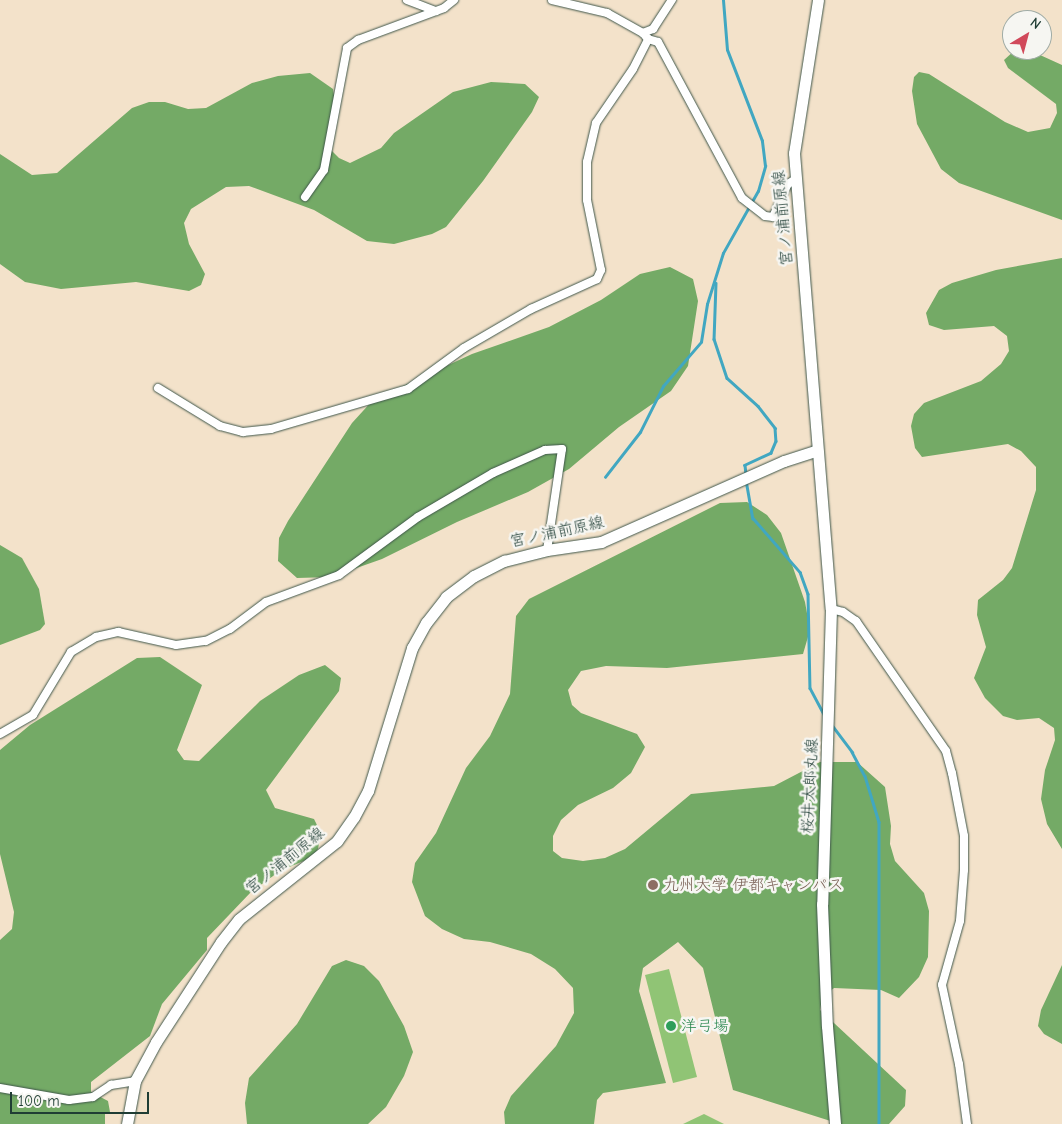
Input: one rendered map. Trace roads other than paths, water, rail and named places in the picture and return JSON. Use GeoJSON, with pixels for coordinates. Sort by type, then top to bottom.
{"type":"FeatureCollection","features":[{"type":"Feature","properties":{"kind":"main road","name":"宮ノ浦前原線"},"geometry":{"type":"LineString","coordinates":[[127,1124],[135,1081],[156,1042],[239,919],[337,841],[354,817],[368,791],[412,648],[431,616],[446,597],[474,576],[504,560],[547,550],[601,542],[760,472],[817,450],[794,153],[818,0]]}},
{"type":"Feature","properties":{"kind":"main road","name":"桜井太郎丸線"},"geometry":{"type":"LineString","coordinates":[[817,450],[831,609],[830,708],[822,913],[835,1124]]}},
{"type":"Feature","properties":{"kind":"street"},"geometry":{"type":"LineString","coordinates":[[408,0],[436,11]]}},
{"type":"Feature","properties":{"kind":"street"},"geometry":{"type":"LineString","coordinates":[[305,197],[324,170],[347,48],[358,40],[436,11],[454,0]]}},
{"type":"Feature","properties":{"kind":"street"},"geometry":{"type":"LineString","coordinates":[[552,0],[607,13],[658,42],[742,198],[765,216],[773,217],[788,184],[796,179]]}},
{"type":"Feature","properties":{"kind":"street"},"geometry":{"type":"LineString","coordinates":[[158,388],[220,426],[243,432],[272,429],[408,389],[464,348],[531,309],[596,280],[601,270],[587,200],[587,162],[596,123],[633,69],[646,36],[653,29],[672,0]]}},
{"type":"Feature","properties":{"kind":"street"},"geometry":{"type":"LineString","coordinates":[[0,734],[33,715],[71,652],[96,637],[118,632],[176,645],[206,641],[230,629],[266,602],[339,575],[411,522],[493,473],[545,450],[562,449],[547,550]]}},
{"type":"Feature","properties":{"kind":"street"},"geometry":{"type":"LineString","coordinates":[[831,609],[843,612],[856,621],[946,751],[952,773],[964,836],[964,870],[960,922],[942,985],[959,1064],[967,1124]]}},
{"type":"Feature","properties":{"kind":"street"},"geometry":{"type":"LineString","coordinates":[[0,1088],[69,1100],[93,1097],[111,1085],[135,1081]]}},
{"type":"Feature","properties":{"kind":"waterway"},"geometry":{"type":"LineString","coordinates":[[605,477],[640,432],[663,386],[701,342],[707,304],[723,253],[758,191],[765,166],[762,141],[727,50],[723,0]]}},
{"type":"Feature","properties":{"kind":"waterway"},"geometry":{"type":"LineString","coordinates":[[716,283],[714,339],[727,378],[758,406],[775,428],[776,441],[771,453],[745,465],[746,475]]}},
{"type":"Feature","properties":{"kind":"waterway"},"geometry":{"type":"LineString","coordinates":[[746,480],[753,518],[800,572],[808,594],[810,688],[824,714]]}},
{"type":"Feature","properties":{"kind":"waterway"},"geometry":{"type":"LineString","coordinates":[[832,725],[852,752],[865,776],[879,822],[879,1124]]}},
{"type":"Feature","properties":{"kind":"place","name":"九州大学 伊都キャンパス"},"geometry":{"type":"Point","coordinates":[653,885]}},
{"type":"Feature","properties":{"kind":"place","name":"洋弓場"},"geometry":{"type":"Point","coordinates":[671,1026]}}]}
